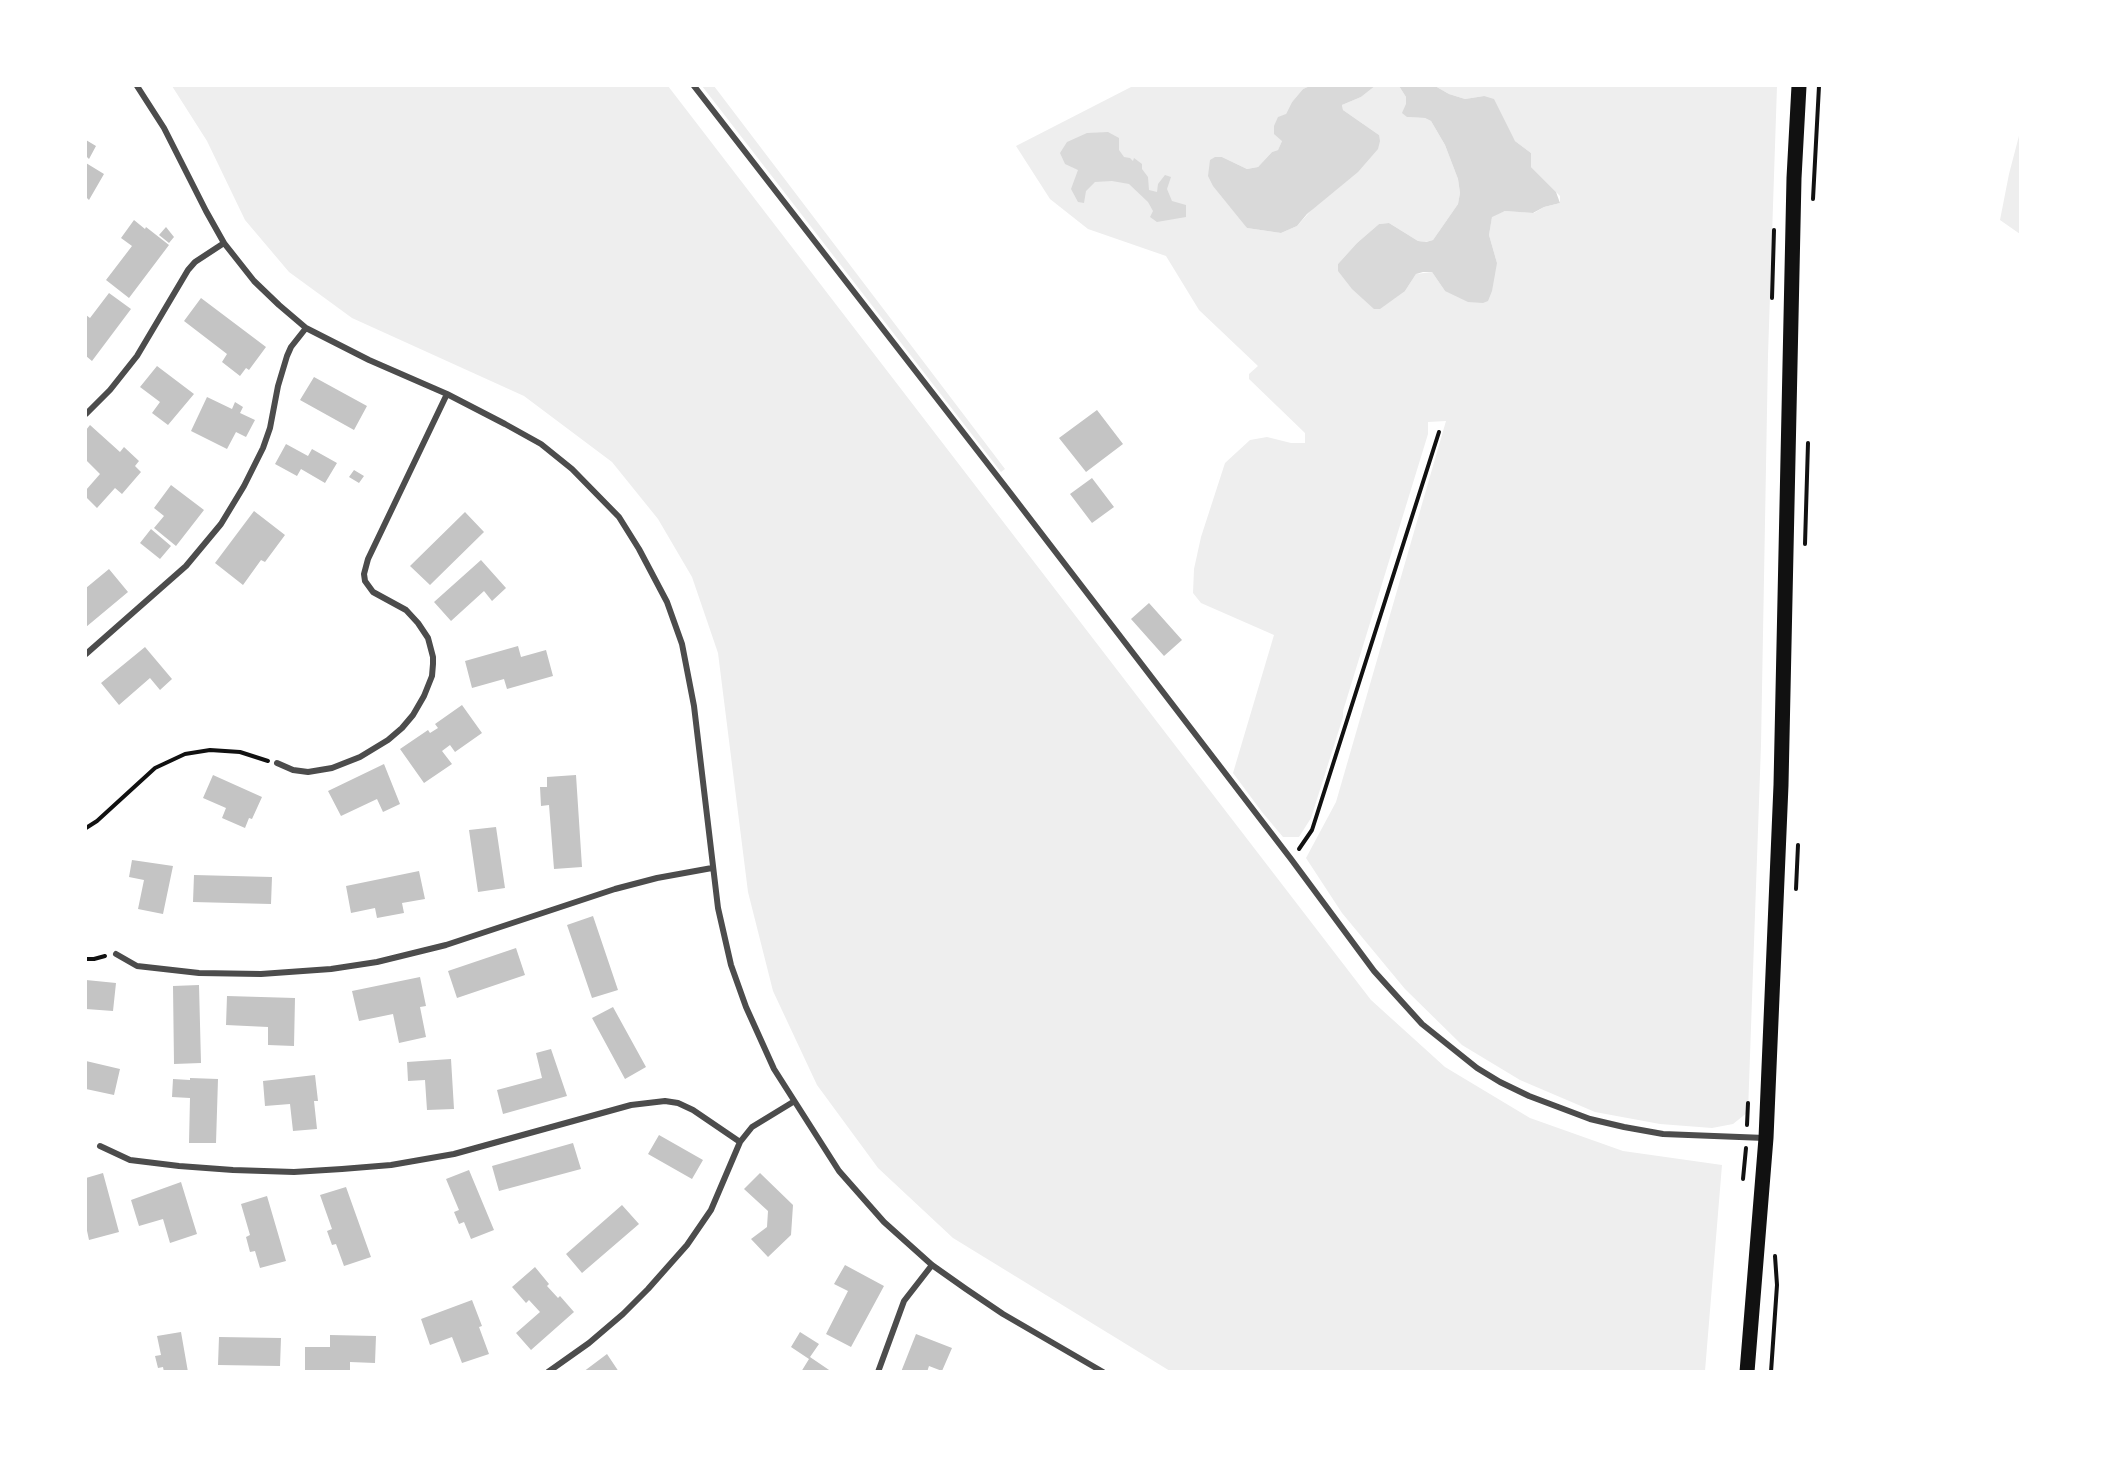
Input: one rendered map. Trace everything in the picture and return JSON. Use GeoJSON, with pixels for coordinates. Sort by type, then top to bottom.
{"type":"FeatureCollection","features":[{"type":"Feature","properties":{"kind":"main road"},"geometry":{"type":"LineString","coordinates":[[1747,1371],[1766,1138],[1781,796],[1794,178],[1799,86]]}},
{"type":"Feature","properties":{"kind":"street"},"geometry":{"type":"LineString","coordinates":[[137,86],[164,128],[224,243],[254,281],[306,328],[369,360],[447,394],[541,444],[572,469],[619,517],[667,602],[682,644],[694,706],[720,919],[731,965],[742,997],[774,1069],[839,1171],[884,1222],[932,1265],[1003,1314],[1103,1371]]}},
{"type":"Feature","properties":{"kind":"street"},"geometry":{"type":"LineString","coordinates":[[694,86],[1291,859],[1374,971],[1439,1039],[1477,1068],[1529,1096],[1590,1119],[1663,1134],[1766,1138]]}},
{"type":"Feature","properties":{"kind":"street"},"geometry":{"type":"LineString","coordinates":[[86,414],[110,390],[137,356],[188,270],[195,262],[224,243]]}},
{"type":"Feature","properties":{"kind":"street"},"geometry":{"type":"LineString","coordinates":[[86,654],[186,566],[221,524],[263,448],[270,428],[286,356],[306,328]]}},
{"type":"Feature","properties":{"kind":"street"},"geometry":{"type":"LineString","coordinates":[[277,763],[293,770],[308,772],[345,764],[388,740],[402,728],[420,705],[432,675],[433,657],[428,638],[406,610],[373,592],[365,581],[364,574],[368,559],[447,394]]}},
{"type":"Feature","properties":{"kind":"street"},"geometry":{"type":"LineString","coordinates":[[116,954],[137,966],[199,973],[261,974],[331,969],[377,962],[446,945],[615,889],[657,878],[712,868]]}},
{"type":"Feature","properties":{"kind":"street"},"geometry":{"type":"LineString","coordinates":[[100,1146],[130,1160],[179,1166],[263,1171],[391,1165],[454,1154],[651,1101],[678,1103],[693,1110],[740,1142]]}},
{"type":"Feature","properties":{"kind":"street"},"geometry":{"type":"LineString","coordinates":[[548,1371],[589,1343],[623,1314],[687,1245],[711,1210],[740,1142],[752,1127],[793,1102]]}},
{"type":"Feature","properties":{"kind":"street"},"geometry":{"type":"LineString","coordinates":[[878,1371],[904,1300],[932,1265]]}},
{"type":"Feature","properties":{"kind":"path"},"geometry":{"type":"LineString","coordinates":[[1772,308],[1774,220]]}},
{"type":"Feature","properties":{"kind":"path"},"geometry":{"type":"LineString","coordinates":[[1291,859],[1312,830],[1439,432]]}},
{"type":"Feature","properties":{"kind":"path"},"geometry":{"type":"LineString","coordinates":[[86,828],[97,821],[155,768],[185,754],[210,750],[240,752],[277,763]]}},
{"type":"Feature","properties":{"kind":"path"},"geometry":{"type":"LineString","coordinates":[[86,959],[116,954]]}},
{"type":"Feature","properties":{"kind":"path"},"geometry":{"type":"LineString","coordinates":[[1743,1185],[1748,1102]]}},
{"type":"Feature","properties":{"kind":"shaded area"},"geometry":{"type":"Polygon","coordinates":[[[172,86],[668,86],[1371,1000],[1445,1067],[1530,1118],[1623,1151],[1722,1165],[1705,1371],[1170,1371],[953,1238],[878,1168],[817,1085],[773,991],[748,892],[718,653],[692,577],[658,519],[612,462],[524,396],[352,318],[289,272],[245,220],[207,141],[172,86]]]}},
{"type":"Feature","properties":{"kind":"shaded area"},"geometry":{"type":"Polygon","coordinates":[[[702,86],[714,86],[1005,469],[1001,472],[702,86]]]}},
{"type":"Feature","properties":{"kind":"shaded area"},"geometry":{"type":"Polygon","coordinates":[[[1133,86],[1310,86],[1303,89],[1286,114],[1282,141],[1278,150],[1272,152],[1258,167],[1247,169],[1222,157],[1215,157],[1247,228],[1281,233],[1297,226],[1379,135],[1343,110],[1342,105],[1361,97],[1375,86],[1399,86],[1406,97],[1407,117],[1425,118],[1431,121],[1445,145],[1458,179],[1460,193],[1458,204],[1433,240],[1418,241],[1389,223],[1379,224],[1338,264],[1405,291],[1416,274],[1432,272],[1445,291],[1497,263],[1489,235],[1492,216],[1505,211],[1534,213],[1544,207],[1560,203],[1560,196],[1531,167],[1531,153],[1515,141],[1484,96],[1465,99],[1435,86],[1777,86],[1768,355],[1761,745],[1748,1112],[1733,1124],[1712,1128],[1660,1124],[1595,1112],[1520,1080],[1462,1045],[1405,989],[1342,913],[1306,858],[1336,802],[1446,421],[1428,422],[1428,434],[1343,717],[1311,818],[1299,837],[1283,837],[1233,773],[1274,635],[1201,603],[1193,593],[1194,569],[1201,537],[1225,463],[1250,440],[1267,437],[1291,443],[1305,443],[1305,433],[1249,379],[1249,374],[1258,366],[1199,310],[1166,256],[1088,229],[1050,199],[1016,146],[1133,86]]]}},
{"type":"Feature","properties":{"kind":"shaded area"},"geometry":{"type":"Polygon","coordinates":[[[1310,86],[1375,86],[1361,97],[1342,105],[1343,110],[1379,135],[1378,149],[1358,172],[1307,214],[1297,226],[1281,233],[1247,228],[1213,186],[1208,176],[1210,160],[1222,157],[1247,169],[1258,167],[1272,152],[1278,150],[1282,141],[1274,134],[1274,126],[1278,117],[1286,114],[1303,89],[1310,86]]]}},
{"type":"Feature","properties":{"kind":"shaded area"},"geometry":{"type":"Polygon","coordinates":[[[1399,86],[1435,86],[1465,99],[1484,96],[1494,99],[1515,141],[1531,153],[1531,167],[1556,192],[1560,203],[1544,207],[1533,213],[1505,211],[1492,217],[1489,235],[1497,263],[1488,301],[1468,302],[1445,291],[1432,272],[1423,272],[1416,274],[1405,291],[1380,309],[1374,309],[1352,289],[1338,271],[1338,264],[1379,224],[1389,223],[1418,241],[1426,242],[1433,240],[1458,204],[1460,193],[1458,179],[1445,145],[1431,121],[1425,118],[1407,117],[1402,113],[1406,97],[1399,86]]]}},
{"type":"Feature","properties":{"kind":"shaded area"},"geometry":{"type":"Polygon","coordinates":[[[1108,132],[1119,138],[1119,150],[1124,157],[1133,161],[1134,158],[1142,164],[1142,169],[1148,177],[1149,190],[1157,192],[1158,184],[1165,175],[1171,177],[1167,189],[1172,201],[1186,205],[1186,217],[1157,222],[1150,217],[1153,211],[1148,202],[1129,184],[1112,181],[1095,182],[1086,191],[1084,203],[1078,202],[1071,189],[1078,170],[1065,164],[1060,153],[1067,142],[1087,133],[1108,132]]]}},
{"type":"Feature","properties":{"kind":"shaded area"},"geometry":{"type":"Polygon","coordinates":[[[2020,132],[2020,234],[2000,220],[2020,132]]]}},
{"type":"Feature","properties":{"kind":"building"},"geometry":{"type":"Polygon","coordinates":[[[86,140],[96,146],[89,159],[86,156],[86,140]]]}},
{"type":"Feature","properties":{"kind":"building"},"geometry":{"type":"Polygon","coordinates":[[[86,163],[104,174],[89,200],[86,197],[86,163]]]}},
{"type":"Feature","properties":{"kind":"building"},"geometry":{"type":"Polygon","coordinates":[[[134,220],[169,245],[129,298],[106,280],[132,246],[121,238],[134,220]]]}},
{"type":"Feature","properties":{"kind":"building"},"geometry":{"type":"Polygon","coordinates":[[[166,227],[174,237],[169,243],[159,235],[166,227]]]}},
{"type":"Feature","properties":{"kind":"building"},"geometry":{"type":"Polygon","coordinates":[[[109,293],[131,309],[92,361],[86,356],[86,315],[90,318],[109,293]]]}},
{"type":"Feature","properties":{"kind":"building"},"geometry":{"type":"Polygon","coordinates":[[[201,298],[266,347],[249,370],[246,368],[240,376],[222,362],[227,354],[184,321],[201,298]]]}},
{"type":"Feature","properties":{"kind":"building"},"geometry":{"type":"Polygon","coordinates":[[[157,366],[194,394],[168,425],[152,413],[160,402],[140,387],[157,366]]]}},
{"type":"Feature","properties":{"kind":"building"},"geometry":{"type":"Polygon","coordinates":[[[314,377],[367,406],[354,430],[300,400],[314,377]]]}},
{"type":"Feature","properties":{"kind":"building"},"geometry":{"type":"Polygon","coordinates":[[[207,397],[232,409],[235,402],[243,407],[240,413],[255,420],[246,437],[236,432],[227,449],[191,431],[207,397]]]}},
{"type":"Feature","properties":{"kind":"building"},"geometry":{"type":"Polygon","coordinates":[[[1097,410],[1123,444],[1086,472],[1059,438],[1097,410]]]}},
{"type":"Feature","properties":{"kind":"building"},"geometry":{"type":"Polygon","coordinates":[[[90,425],[120,452],[124,447],[139,461],[135,466],[141,472],[122,494],[115,488],[97,508],[86,497],[86,490],[100,474],[86,460],[86,430],[90,425]]]}},
{"type":"Feature","properties":{"kind":"building"},"geometry":{"type":"Polygon","coordinates":[[[286,444],[308,456],[312,449],[337,463],[325,483],[301,469],[297,476],[275,464],[286,444]]]}},
{"type":"Feature","properties":{"kind":"building"},"geometry":{"type":"Polygon","coordinates":[[[354,470],[364,476],[359,483],[349,477],[354,470]]]}},
{"type":"Feature","properties":{"kind":"building"},"geometry":{"type":"Polygon","coordinates":[[[1092,478],[1114,507],[1092,523],[1070,494],[1092,478]]]}},
{"type":"Feature","properties":{"kind":"building"},"geometry":{"type":"Polygon","coordinates":[[[171,485],[204,510],[176,546],[154,528],[164,516],[154,508],[171,485]]]}},
{"type":"Feature","properties":{"kind":"building"},"geometry":{"type":"Polygon","coordinates":[[[254,511],[285,535],[265,562],[261,560],[243,585],[215,563],[254,511]]]}},
{"type":"Feature","properties":{"kind":"building"},"geometry":{"type":"Polygon","coordinates":[[[465,512],[484,532],[430,585],[410,566],[465,512]]]}},
{"type":"Feature","properties":{"kind":"building"},"geometry":{"type":"Polygon","coordinates":[[[151,529],[171,546],[160,559],[140,543],[151,529]]]}},
{"type":"Feature","properties":{"kind":"building"},"geometry":{"type":"Polygon","coordinates":[[[481,560],[506,588],[492,601],[484,591],[451,621],[434,602],[481,560]]]}},
{"type":"Feature","properties":{"kind":"building"},"geometry":{"type":"Polygon","coordinates":[[[109,569],[128,592],[86,627],[86,588],[109,569]]]}},
{"type":"Feature","properties":{"kind":"building"},"geometry":{"type":"Polygon","coordinates":[[[1149,603],[1182,640],[1164,656],[1131,619],[1149,603]]]}},
{"type":"Feature","properties":{"kind":"building"},"geometry":{"type":"Polygon","coordinates":[[[518,646],[521,657],[546,650],[553,676],[507,689],[504,679],[472,688],[465,661],[518,646]]]}},
{"type":"Feature","properties":{"kind":"building"},"geometry":{"type":"Polygon","coordinates":[[[145,647],[172,679],[160,690],[150,678],[119,705],[101,683],[145,647]]]}},
{"type":"Feature","properties":{"kind":"building"},"geometry":{"type":"Polygon","coordinates":[[[462,705],[482,733],[455,752],[450,745],[442,751],[452,764],[424,783],[400,749],[428,730],[430,733],[438,728],[435,724],[462,705]]]}},
{"type":"Feature","properties":{"kind":"building"},"geometry":{"type":"Polygon","coordinates":[[[384,764],[400,804],[383,812],[377,799],[341,816],[328,791],[384,764]]]}},
{"type":"Feature","properties":{"kind":"building"},"geometry":{"type":"Polygon","coordinates":[[[213,775],[262,797],[252,819],[249,818],[245,828],[222,818],[226,808],[203,798],[213,775]]]}},
{"type":"Feature","properties":{"kind":"building"},"geometry":{"type":"Polygon","coordinates":[[[576,775],[582,867],[554,869],[549,805],[541,806],[540,787],[547,787],[547,777],[576,775]]]}},
{"type":"Feature","properties":{"kind":"building"},"geometry":{"type":"Polygon","coordinates":[[[496,827],[505,888],[478,892],[469,830],[496,827]]]}},
{"type":"Feature","properties":{"kind":"building"},"geometry":{"type":"Polygon","coordinates":[[[132,860],[173,866],[163,914],[138,909],[144,880],[129,877],[132,860]]]}},
{"type":"Feature","properties":{"kind":"building"},"geometry":{"type":"Polygon","coordinates":[[[419,871],[425,899],[402,903],[404,913],[377,918],[375,908],[351,913],[346,886],[419,871]]]}},
{"type":"Feature","properties":{"kind":"building"},"geometry":{"type":"Polygon","coordinates":[[[194,875],[272,877],[271,904],[193,902],[194,875]]]}},
{"type":"Feature","properties":{"kind":"building"},"geometry":{"type":"Polygon","coordinates":[[[593,916],[618,990],[592,998],[567,925],[593,916]]]}},
{"type":"Feature","properties":{"kind":"building"},"geometry":{"type":"Polygon","coordinates":[[[516,948],[525,975],[457,998],[448,971],[516,948]]]}},
{"type":"Feature","properties":{"kind":"building"},"geometry":{"type":"Polygon","coordinates":[[[420,977],[426,1006],[420,1007],[426,1037],[399,1043],[393,1014],[359,1021],[352,991],[420,977]]]}},
{"type":"Feature","properties":{"kind":"building"},"geometry":{"type":"Polygon","coordinates":[[[86,980],[116,983],[113,1011],[86,1009],[86,980]]]}},
{"type":"Feature","properties":{"kind":"building"},"geometry":{"type":"Polygon","coordinates":[[[199,985],[201,1063],[174,1064],[173,986],[199,985]]]}},
{"type":"Feature","properties":{"kind":"building"},"geometry":{"type":"Polygon","coordinates":[[[227,996],[295,998],[294,1046],[268,1045],[268,1027],[226,1025],[227,996]]]}},
{"type":"Feature","properties":{"kind":"building"},"geometry":{"type":"Polygon","coordinates":[[[613,1007],[646,1067],[625,1079],[592,1018],[613,1007]]]}},
{"type":"Feature","properties":{"kind":"building"},"geometry":{"type":"Polygon","coordinates":[[[551,1049],[567,1096],[503,1114],[497,1090],[542,1078],[536,1053],[551,1049]]]}},
{"type":"Feature","properties":{"kind":"building"},"geometry":{"type":"Polygon","coordinates":[[[451,1059],[454,1109],[427,1110],[425,1080],[408,1081],[407,1062],[451,1059]]]}},
{"type":"Feature","properties":{"kind":"building"},"geometry":{"type":"Polygon","coordinates":[[[86,1061],[120,1069],[114,1095],[86,1089],[86,1061]]]}},
{"type":"Feature","properties":{"kind":"building"},"geometry":{"type":"Polygon","coordinates":[[[315,1075],[318,1101],[314,1101],[317,1129],[293,1131],[290,1104],[265,1106],[263,1081],[315,1075]]]}},
{"type":"Feature","properties":{"kind":"building"},"geometry":{"type":"Polygon","coordinates":[[[190,1078],[218,1079],[216,1143],[189,1143],[190,1098],[172,1097],[173,1079],[190,1080],[190,1078]]]}},
{"type":"Feature","properties":{"kind":"building"},"geometry":{"type":"Polygon","coordinates":[[[659,1135],[703,1160],[692,1179],[648,1154],[659,1135]]]}},
{"type":"Feature","properties":{"kind":"building"},"geometry":{"type":"Polygon","coordinates":[[[573,1143],[581,1169],[499,1191],[492,1166],[573,1143]]]}},
{"type":"Feature","properties":{"kind":"building"},"geometry":{"type":"Polygon","coordinates":[[[469,1170],[494,1230],[471,1239],[464,1222],[459,1224],[454,1212],[459,1210],[446,1179],[469,1170]]]}},
{"type":"Feature","properties":{"kind":"building"},"geometry":{"type":"Polygon","coordinates":[[[103,1173],[119,1232],[89,1240],[86,1226],[86,1178],[103,1173]]]}},
{"type":"Feature","properties":{"kind":"building"},"geometry":{"type":"Polygon","coordinates":[[[760,1173],[793,1205],[791,1235],[768,1257],[751,1239],[767,1227],[768,1211],[744,1189],[760,1173]]]}},
{"type":"Feature","properties":{"kind":"building"},"geometry":{"type":"Polygon","coordinates":[[[181,1182],[197,1234],[170,1243],[163,1219],[139,1226],[131,1200],[181,1182]]]}},
{"type":"Feature","properties":{"kind":"building"},"geometry":{"type":"Polygon","coordinates":[[[346,1187],[371,1257],[344,1266],[336,1244],[332,1245],[327,1231],[332,1229],[320,1195],[346,1187]]]}},
{"type":"Feature","properties":{"kind":"building"},"geometry":{"type":"Polygon","coordinates":[[[267,1196],[286,1261],[260,1268],[255,1251],[250,1252],[246,1237],[250,1235],[241,1204],[267,1196]]]}},
{"type":"Feature","properties":{"kind":"building"},"geometry":{"type":"Polygon","coordinates":[[[622,1205],[639,1224],[582,1273],[566,1254],[622,1205]]]}},
{"type":"Feature","properties":{"kind":"building"},"geometry":{"type":"Polygon","coordinates":[[[845,1265],[884,1286],[851,1347],[826,1334],[848,1291],[834,1284],[845,1265]]]}},
{"type":"Feature","properties":{"kind":"building"},"geometry":{"type":"Polygon","coordinates":[[[535,1267],[549,1284],[547,1286],[558,1298],[560,1296],[574,1312],[531,1350],[516,1333],[540,1312],[529,1300],[526,1303],[512,1287],[535,1267]]]}},
{"type":"Feature","properties":{"kind":"building"},"geometry":{"type":"Polygon","coordinates":[[[472,1300],[489,1354],[462,1363],[452,1337],[430,1345],[421,1319],[472,1300]]]}},
{"type":"Feature","properties":{"kind":"building"},"geometry":{"type":"Polygon","coordinates":[[[181,1332],[188,1372],[164,1372],[163,1367],[158,1368],[155,1356],[161,1355],[157,1336],[181,1332]]]}},
{"type":"Feature","properties":{"kind":"building"},"geometry":{"type":"Polygon","coordinates":[[[800,1332],[819,1344],[810,1357],[832,1372],[801,1372],[809,1359],[791,1347],[800,1332]]]}},
{"type":"Feature","properties":{"kind":"building"},"geometry":{"type":"Polygon","coordinates":[[[916,1334],[952,1348],[942,1371],[929,1366],[927,1372],[901,1372],[916,1334]]]}},
{"type":"Feature","properties":{"kind":"building"},"geometry":{"type":"Polygon","coordinates":[[[330,1335],[376,1336],[375,1363],[350,1362],[350,1372],[305,1372],[305,1347],[330,1347],[330,1335]]]}},
{"type":"Feature","properties":{"kind":"building"},"geometry":{"type":"Polygon","coordinates":[[[219,1337],[281,1338],[280,1366],[218,1365],[219,1337]]]}},
{"type":"Feature","properties":{"kind":"building"},"geometry":{"type":"Polygon","coordinates":[[[607,1354],[619,1372],[583,1372],[607,1354]]]}}]}
